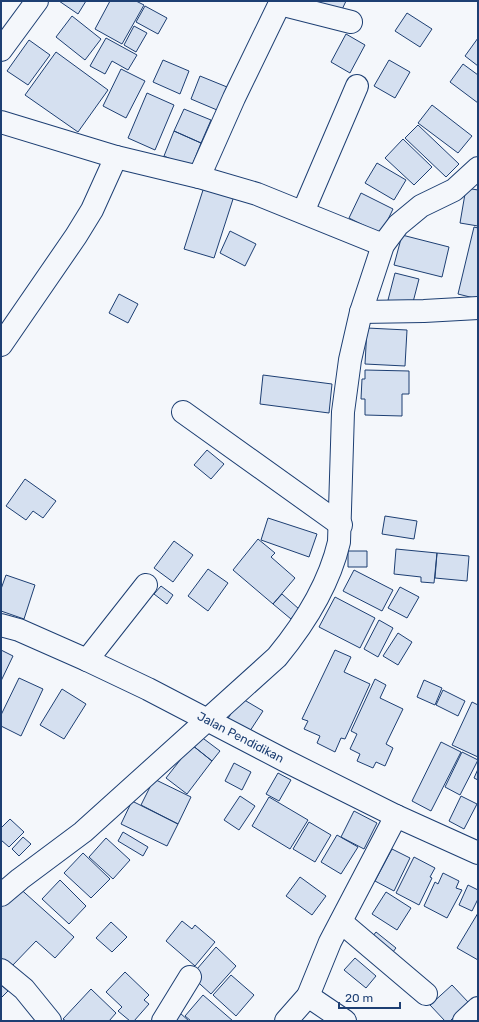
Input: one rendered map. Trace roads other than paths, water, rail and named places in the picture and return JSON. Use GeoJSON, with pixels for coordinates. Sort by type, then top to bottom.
{"type":"FeatureCollection","features":[{"type":"Feature","properties":{"kind":"street"},"geometry":{"type":"LineString","coordinates":[[1,50],[37,1]]}},
{"type":"Feature","properties":{"kind":"street"},"geometry":{"type":"LineString","coordinates":[[199,177],[234,98],[280,3],[351,22]]}},
{"type":"Feature","properties":{"kind":"street"},"geometry":{"type":"LineString","coordinates":[[303,212],[357,86]]}},
{"type":"Feature","properties":{"kind":"street"},"geometry":{"type":"LineString","coordinates":[[1,122],[116,157],[199,177],[257,194],[383,244]]}},
{"type":"Feature","properties":{"kind":"street"},"geometry":{"type":"LineString","coordinates":[[1,345],[76,236],[92,210],[116,157]]}},
{"type":"Feature","properties":{"kind":"street"},"geometry":{"type":"LineString","coordinates":[[1,895],[83,832],[277,657],[292,638],[315,603],[334,562],[339,542],[344,412],[350,360],[361,312],[383,244],[398,225],[421,206],[454,190],[478,168]]}},
{"type":"Feature","properties":{"kind":"street"},"geometry":{"type":"LineString","coordinates":[[361,312],[424,312],[478,308]]}},
{"type":"Feature","properties":{"kind":"street"},"geometry":{"type":"LineString","coordinates":[[183,412],[340,525]]}},
{"type":"Feature","properties":{"kind":"street"},"geometry":{"type":"LineString","coordinates":[[87,660],[146,585]]}},
{"type":"Feature","properties":{"kind":"street","name":"Jalan Pendidikan"},"geometry":{"type":"LineString","coordinates":[[1,625],[19,630],[148,689],[396,816],[478,853]]}},
{"type":"Feature","properties":{"kind":"street"},"geometry":{"type":"LineString","coordinates":[[286,1021],[308,996],[330,942],[396,816]]}},
{"type":"Feature","properties":{"kind":"street"},"geometry":{"type":"LineString","coordinates":[[341,922],[426,994]]}},
{"type":"Feature","properties":{"kind":"street"},"geometry":{"type":"LineString","coordinates":[[1,970],[24,989],[50,1021]]}},
{"type":"Feature","properties":{"kind":"street"},"geometry":{"type":"LineString","coordinates":[[163,1021],[190,977]]}},
{"type":"Feature","properties":{"kind":"street"},"geometry":{"type":"LineString","coordinates":[[308,996],[345,1021]]}},
{"type":"Feature","properties":{"kind":"street"},"geometry":{"type":"LineString","coordinates":[[464,1021],[478,1008]]}}]}
